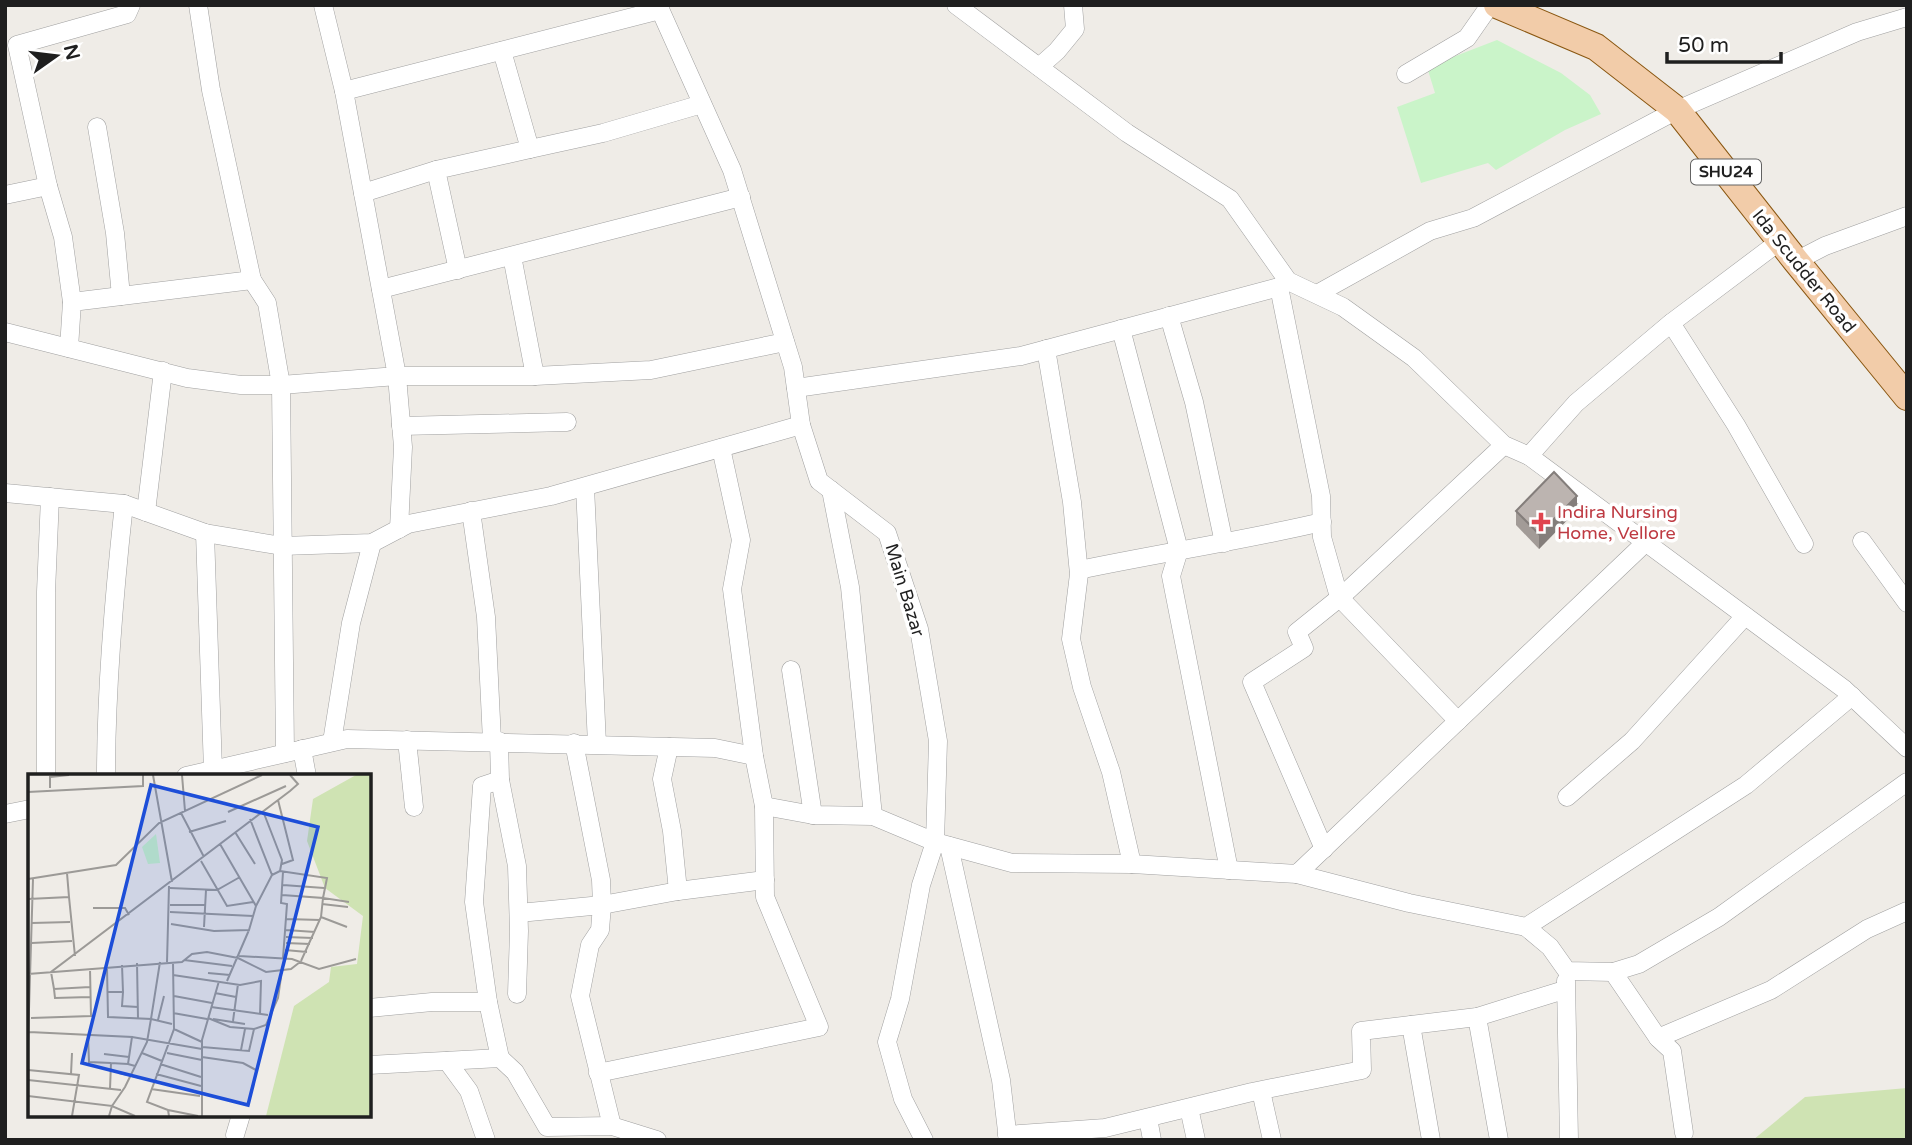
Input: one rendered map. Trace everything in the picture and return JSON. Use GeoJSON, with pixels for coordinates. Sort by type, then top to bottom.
{"type":"FeatureCollection","features":[{"type":"Feature","properties":{"kind":"main road","name":"Ida Scudder Road"},"geometry":{"type":"LineString","coordinates":[[1497,5],[1596,47],[1677,110],[1907,397]]}},
{"type":"Feature","properties":{"kind":"street"},"geometry":{"type":"LineString","coordinates":[[69,348],[72,302],[64,237],[48,186],[17,45],[127,14],[131,5]]}},
{"type":"Feature","properties":{"kind":"street"},"geometry":{"type":"LineString","coordinates":[[198,5],[211,90],[252,280],[267,303],[281,385],[282,547],[294,751],[306,774]]}},
{"type":"Feature","properties":{"kind":"street"},"geometry":{"type":"LineString","coordinates":[[323,5],[344,91],[397,376],[403,447],[399,528]]}},
{"type":"Feature","properties":{"kind":"street"},"geometry":{"type":"LineString","coordinates":[[956,5],[1127,133],[1230,199],[1284,284],[1321,496],[1322,537],[1339,597],[1458,721]]}},
{"type":"Feature","properties":{"kind":"street"},"geometry":{"type":"LineString","coordinates":[[1039,67],[1075,29],[1073,5]]}},
{"type":"Feature","properties":{"kind":"street"},"geometry":{"type":"LineString","coordinates":[[1406,74],[1467,38],[1490,5]]}},
{"type":"Feature","properties":{"kind":"street"},"geometry":{"type":"LineString","coordinates":[[344,91],[659,8]]}},
{"type":"Feature","properties":{"kind":"street","name":"Main Bazar"},"geometry":{"type":"LineString","coordinates":[[659,8],[733,170],[793,367],[802,425],[819,481],[887,533],[919,629],[938,741],[942,844],[920,885],[900,999],[887,1042],[903,1098],[924,1140]]}},
{"type":"Feature","properties":{"kind":"street"},"geometry":{"type":"LineString","coordinates":[[1317,294],[1430,232],[1473,218],[1677,110],[1857,32],[1907,18]]}},
{"type":"Feature","properties":{"kind":"street"},"geometry":{"type":"LineString","coordinates":[[502,51],[530,149]]}},
{"type":"Feature","properties":{"kind":"street"},"geometry":{"type":"LineString","coordinates":[[363,193],[436,170],[603,133],[702,104]]}},
{"type":"Feature","properties":{"kind":"street"},"geometry":{"type":"LineString","coordinates":[[97,127],[115,233],[121,296]]}},
{"type":"Feature","properties":{"kind":"street"},"geometry":{"type":"LineString","coordinates":[[436,170],[458,270]]}},
{"type":"Feature","properties":{"kind":"street"},"geometry":{"type":"LineString","coordinates":[[5,195],[48,186]]}},
{"type":"Feature","properties":{"kind":"street"},"geometry":{"type":"LineString","coordinates":[[381,289],[741,197]]}},
{"type":"Feature","properties":{"kind":"street"},"geometry":{"type":"LineString","coordinates":[[1529,456],[1576,403],[1671,323],[1788,251],[1825,246],[1907,216]]}},
{"type":"Feature","properties":{"kind":"street"},"geometry":{"type":"LineString","coordinates":[[512,256],[535,376]]}},
{"type":"Feature","properties":{"kind":"street"},"geometry":{"type":"LineString","coordinates":[[72,302],[252,280]]}},
{"type":"Feature","properties":{"kind":"street"},"geometry":{"type":"LineString","coordinates":[[796,388],[1021,356],[1284,284],[1317,294],[1343,307],[1414,358],[1504,445],[1529,456],[1852,696],[1907,748]]}},
{"type":"Feature","properties":{"kind":"street"},"geometry":{"type":"LineString","coordinates":[[1169,316],[1194,402],[1224,543]]}},
{"type":"Feature","properties":{"kind":"street"},"geometry":{"type":"LineString","coordinates":[[1671,323],[1736,425],[1804,544]]}},
{"type":"Feature","properties":{"kind":"street"},"geometry":{"type":"LineString","coordinates":[[1121,329],[1179,550],[1171,576],[1229,870]]}},
{"type":"Feature","properties":{"kind":"street"},"geometry":{"type":"LineString","coordinates":[[5,332],[187,378],[241,385],[281,385],[397,376],[535,376],[651,370],[785,341]]}},
{"type":"Feature","properties":{"kind":"street"},"geometry":{"type":"LineString","coordinates":[[1046,349],[1072,502],[1079,570],[1071,639],[1082,687],[1111,772],[1132,864]]}},
{"type":"Feature","properties":{"kind":"street"},"geometry":{"type":"LineString","coordinates":[[146,512],[163,372]]}},
{"type":"Feature","properties":{"kind":"street"},"geometry":{"type":"LineString","coordinates":[[401,426],[567,422]]}},
{"type":"Feature","properties":{"kind":"street"},"geometry":{"type":"LineString","coordinates":[[5,493],[124,504],[205,533],[282,547],[372,543],[408,524],[551,496],[802,425]]}},
{"type":"Feature","properties":{"kind":"street"},"geometry":{"type":"LineString","coordinates":[[1324,849],[1252,682],[1304,648],[1297,632],[1339,597],[1504,445]]}},
{"type":"Feature","properties":{"kind":"street"},"geometry":{"type":"LineString","coordinates":[[598,1073],[818,1027],[765,897],[764,806],[754,756],[732,589],[741,540],[721,448]]}},
{"type":"Feature","properties":{"kind":"street"},"geometry":{"type":"LineString","coordinates":[[584,487],[597,744]]}},
{"type":"Feature","properties":{"kind":"street"},"geometry":{"type":"LineString","coordinates":[[831,490],[850,587],[873,816]]}},
{"type":"Feature","properties":{"kind":"street"},"geometry":{"type":"LineString","coordinates":[[46,774],[46,592],[51,497]]}},
{"type":"Feature","properties":{"kind":"street"},"geometry":{"type":"LineString","coordinates":[[106,774],[106,718],[114,595],[124,504]]}},
{"type":"Feature","properties":{"kind":"street"},"geometry":{"type":"LineString","coordinates":[[471,512],[486,617],[500,780],[517,866],[517,994]]}},
{"type":"Feature","properties":{"kind":"street"},"geometry":{"type":"LineString","coordinates":[[1079,570],[1322,522]]}},
{"type":"Feature","properties":{"kind":"street"},"geometry":{"type":"LineString","coordinates":[[205,533],[214,770]]}},
{"type":"Feature","properties":{"kind":"street"},"geometry":{"type":"LineString","coordinates":[[1862,541],[1907,603]]}},
{"type":"Feature","properties":{"kind":"street"},"geometry":{"type":"LineString","coordinates":[[332,742],[351,623],[372,543]]}},
{"type":"Feature","properties":{"kind":"street"},"geometry":{"type":"LineString","coordinates":[[1297,874],[1645,543]]}},
{"type":"Feature","properties":{"kind":"street"},"geometry":{"type":"LineString","coordinates":[[1567,797],[1632,741],[1745,617]]}},
{"type":"Feature","properties":{"kind":"street"},"geometry":{"type":"LineString","coordinates":[[791,670],[813,815]]}},
{"type":"Feature","properties":{"kind":"street"},"geometry":{"type":"LineString","coordinates":[[1526,927],[1746,785],[1852,696]]}},
{"type":"Feature","properties":{"kind":"street"},"geometry":{"type":"LineString","coordinates":[[195,774],[214,770],[238,770],[294,751],[347,738],[715,748],[754,756]]}},
{"type":"Feature","properties":{"kind":"street"},"geometry":{"type":"LineString","coordinates":[[407,740],[414,807]]}},
{"type":"Feature","properties":{"kind":"street"},"geometry":{"type":"LineString","coordinates":[[574,743],[597,855],[602,905],[600,930],[590,945],[580,996],[612,1126]]}},
{"type":"Feature","properties":{"kind":"street"},"geometry":{"type":"LineString","coordinates":[[669,747],[662,779],[672,831],[678,891]]}},
{"type":"Feature","properties":{"kind":"street"},"geometry":{"type":"LineString","coordinates":[[500,780],[482,786],[474,902],[488,1002],[500,1058],[515,1072],[547,1127],[612,1126],[657,1140]]}},
{"type":"Feature","properties":{"kind":"street"},"geometry":{"type":"LineString","coordinates":[[1567,971],[1613,972],[1639,964],[1718,917],[1907,782]]}},
{"type":"Feature","properties":{"kind":"street"},"geometry":{"type":"LineString","coordinates":[[764,806],[813,815],[873,816],[942,844],[1012,863],[1132,864],[1297,874],[1409,903],[1526,927],[1550,947],[1567,971],[1564,990],[1568,1018],[1569,1140]]}},
{"type":"Feature","properties":{"kind":"street"},"geometry":{"type":"LineString","coordinates":[[5,814],[28,809]]}},
{"type":"Feature","properties":{"kind":"street"},"geometry":{"type":"LineString","coordinates":[[942,844],[1001,1080],[1008,1137],[1113,1133],[1148,1118],[1362,1070],[1361,1031],[1477,1017],[1564,990]]}},
{"type":"Feature","properties":{"kind":"street"},"geometry":{"type":"LineString","coordinates":[[519,913],[602,905],[678,891],[765,880]]}},
{"type":"Feature","properties":{"kind":"street"},"geometry":{"type":"LineString","coordinates":[[1658,1038],[1771,990],[1867,929],[1907,911]]}},
{"type":"Feature","properties":{"kind":"street"},"geometry":{"type":"LineString","coordinates":[[1613,972],[1658,1038],[1672,1051],[1684,1133]]}},
{"type":"Feature","properties":{"kind":"street"},"geometry":{"type":"LineString","coordinates":[[371,1009],[432,1002],[488,1002]]}},
{"type":"Feature","properties":{"kind":"street"},"geometry":{"type":"LineString","coordinates":[[1477,1017],[1499,1140]]}},
{"type":"Feature","properties":{"kind":"street"},"geometry":{"type":"LineString","coordinates":[[1411,1025],[1431,1140]]}},
{"type":"Feature","properties":{"kind":"street"},"geometry":{"type":"LineString","coordinates":[[371,1065],[500,1058]]}},
{"type":"Feature","properties":{"kind":"street"},"geometry":{"type":"LineString","coordinates":[[447,1061],[469,1091],[486,1140]]}},
{"type":"Feature","properties":{"kind":"street"},"geometry":{"type":"LineString","coordinates":[[1261,1091],[1272,1140]]}},
{"type":"Feature","properties":{"kind":"street"},"geometry":{"type":"LineString","coordinates":[[1189,1108],[1196,1140]]}},
{"type":"Feature","properties":{"kind":"street"},"geometry":{"type":"LineString","coordinates":[[235,1135],[240,1117]]}},
{"type":"Feature","properties":{"kind":"street"},"geometry":{"type":"LineString","coordinates":[[1148,1118],[1152,1140]]}},
{"type":"Feature","properties":{"kind":"green space"},"geometry":{"type":"Polygon","coordinates":[[[1497,40],[1561,73],[1590,95],[1601,114],[1565,130],[1496,170],[1488,163],[1421,183],[1397,107],[1435,93],[1427,67],[1497,40]]]}},
{"type":"Feature","properties":{"kind":"green space"},"geometry":{"type":"Polygon","coordinates":[[[1907,1088],[1907,1140],[1753,1140],[1805,1097],[1907,1088]]]}},
{"type":"Feature","properties":{"kind":"building"},"geometry":{"type":"Polygon","coordinates":[[[1554,472],[1577,496],[1539,534],[1516,511],[1554,472]]]}},
{"type":"Feature","properties":{"kind":"place","name":"Indira Nursing Home, Vellore"},"geometry":{"type":"Point","coordinates":[1541,522]}}]}
